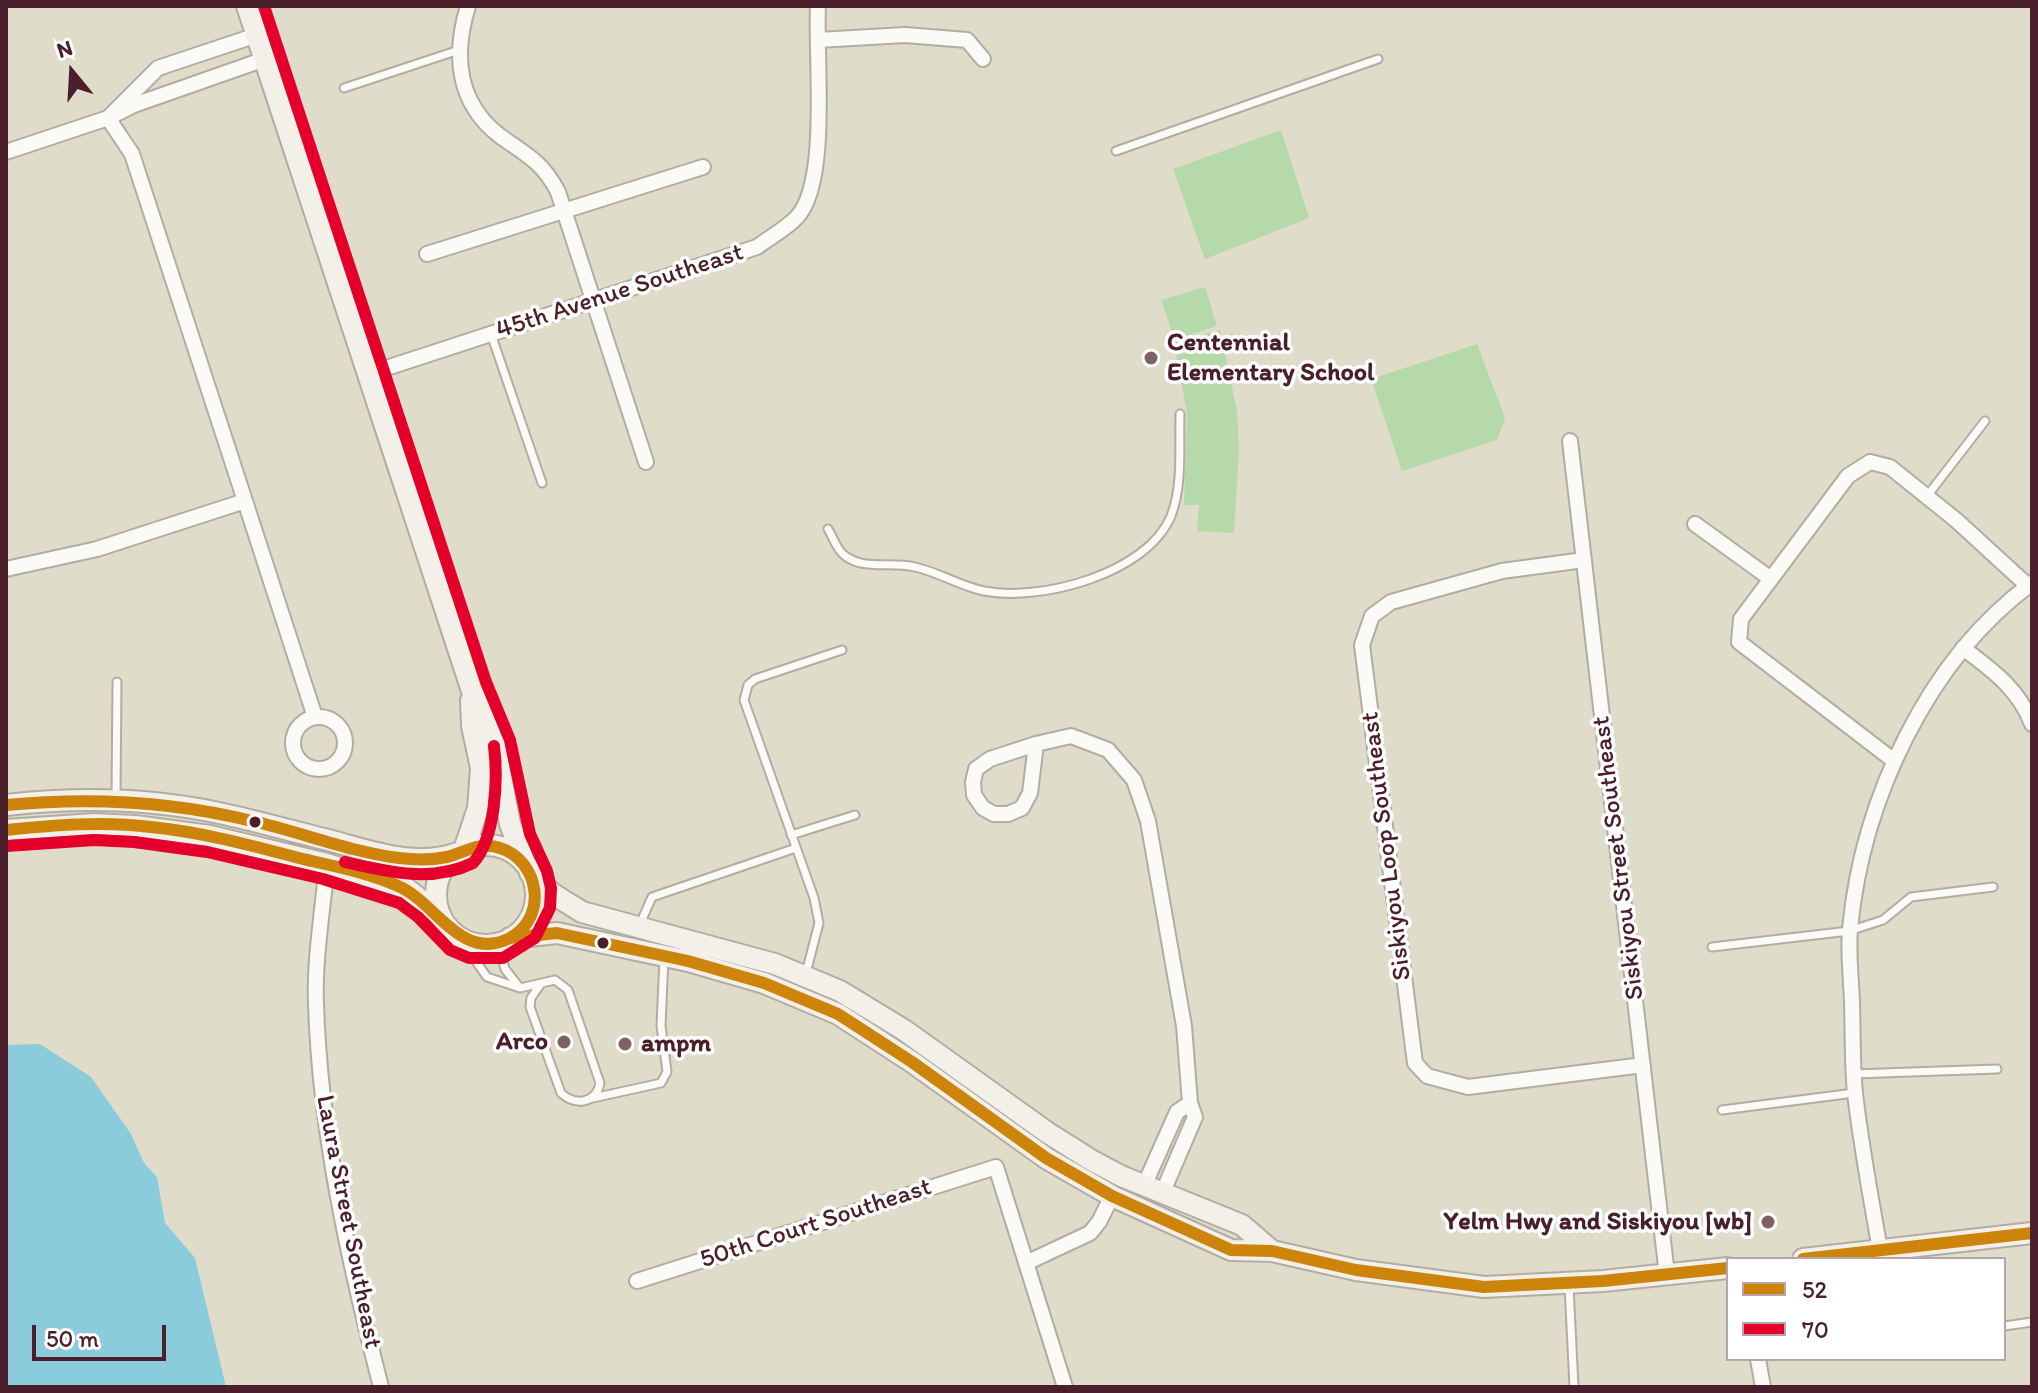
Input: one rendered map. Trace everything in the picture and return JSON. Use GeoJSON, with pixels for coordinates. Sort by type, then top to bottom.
{"type":"FeatureCollection","features":[{"type":"Feature","properties":{"kind":"main road"},"geometry":{"type":"LineString","coordinates":[[247,6],[471,688],[495,745],[510,824],[535,890],[535,904],[530,917],[522,929],[504,940]]}},
{"type":"Feature","properties":{"kind":"main road"},"geometry":{"type":"LineString","coordinates":[[441,916],[436,888],[440,875],[461,852],[478,808],[481,768],[472,726],[471,688]]}},
{"type":"Feature","properties":{"kind":"main road"},"geometry":{"type":"LineString","coordinates":[[6,805],[41,801],[116,800],[158,803],[217,813],[398,858],[445,857],[486,845],[501,847],[514,854],[566,904],[582,912],[775,964],[840,991],[874,1010],[1048,1133],[1121,1176],[1242,1225],[1272,1251]]}},
{"type":"Feature","properties":{"kind":"main road"},"geometry":{"type":"LineString","coordinates":[[6,830],[51,825],[135,826],[210,836],[327,864],[406,888],[441,916],[458,936],[471,942],[557,933],[665,956],[764,983],[838,1014],[912,1062],[1046,1158],[1112,1196],[1231,1250],[1272,1251],[1316,1263],[1484,1287],[1568,1284],[1726,1268]]}},
{"type":"Feature","properties":{"kind":"main road"},"geometry":{"type":"LineString","coordinates":[[1820,1257],[1880,1250],[1931,1252],[2032,1233]]}},
{"type":"Feature","properties":{"kind":"street"},"geometry":{"type":"LineString","coordinates":[[468,6],[460,50],[460,75],[465,94],[474,111],[502,138],[534,158],[549,175],[565,211],[646,462]]}},
{"type":"Feature","properties":{"kind":"street","name":"45th Avenue Southeast"},"geometry":{"type":"LineString","coordinates":[[368,374],[757,247],[799,216],[815,179],[818,6]]}},
{"type":"Feature","properties":{"kind":"street"},"geometry":{"type":"LineString","coordinates":[[108,118],[158,68],[257,35]]}},
{"type":"Feature","properties":{"kind":"street"},"geometry":{"type":"LineString","coordinates":[[818,40],[905,35],[967,40],[983,59]]}},
{"type":"Feature","properties":{"kind":"street"},"geometry":{"type":"LineString","coordinates":[[6,152],[108,118],[134,105],[265,59]]}},
{"type":"Feature","properties":{"kind":"street"},"geometry":{"type":"LineString","coordinates":[[108,118],[132,154],[315,717]]}},
{"type":"Feature","properties":{"kind":"street"},"geometry":{"type":"LineString","coordinates":[[427,254],[703,167]]}},
{"type":"Feature","properties":{"kind":"street","name":"Siskiyou Street Southeast"},"geometry":{"type":"LineString","coordinates":[[1570,441],[1667,1275]]}},
{"type":"Feature","properties":{"kind":"street"},"geometry":{"type":"LineString","coordinates":[[1880,1250],[1855,1093],[1849,931],[1873,818],[1893,760],[1927,700],[1963,648],[2006,602],[2030,584],[1890,467],[1870,462],[1848,476],[1741,619],[1739,642],[1893,760]]}},
{"type":"Feature","properties":{"kind":"street"},"geometry":{"type":"LineString","coordinates":[[6,569],[126,540],[245,501]]}},
{"type":"Feature","properties":{"kind":"street"},"geometry":{"type":"LineString","coordinates":[[1695,524],[1771,579]]}},
{"type":"Feature","properties":{"kind":"street","name":"Siskiyou Loop Southeast"},"geometry":{"type":"LineString","coordinates":[[1584,560],[1502,571],[1391,602],[1372,616],[1362,645],[1415,1063],[1427,1076],[1468,1087],[1643,1065]]}},
{"type":"Feature","properties":{"kind":"street"},"geometry":{"type":"LineString","coordinates":[[1963,648],[2004,679],[2025,705],[2032,724]]}},
{"type":"Feature","properties":{"kind":"street"},"geometry":{"type":"LineString","coordinates":[[1036,744],[1030,793],[1022,808],[1008,814],[994,814],[983,808],[974,795],[976,769],[990,759],[1036,744],[1071,736],[1108,750],[1134,780],[1148,821],[1184,1026],[1190,1103],[1195,1117],[1153,1190]]}},
{"type":"Feature","properties":{"kind":"street","name":"Laura Street Southeast"},"geometry":{"type":"LineString","coordinates":[[327,864],[315,1001],[326,1125],[353,1270],[381,1387]]}},
{"type":"Feature","properties":{"kind":"street","name":"50th Court Southeast"},"geometry":{"type":"LineString","coordinates":[[637,1281],[996,1167],[1026,1263]]}},
{"type":"Feature","properties":{"kind":"street"},"geometry":{"type":"LineString","coordinates":[[1065,1387],[1026,1263],[1090,1233],[1112,1196]]}},
{"type":"Feature","properties":{"kind":"street"},"geometry":{"type":"LineString","coordinates":[[1758,1361],[1763,1387]]}},
{"type":"Feature","properties":{"kind":"lane"},"geometry":{"type":"LineString","coordinates":[[344,88],[460,50]]}},
{"type":"Feature","properties":{"kind":"lane"},"geometry":{"type":"LineString","coordinates":[[1116,151],[1378,59]]}},
{"type":"Feature","properties":{"kind":"lane"},"geometry":{"type":"LineString","coordinates":[[491,334],[542,483]]}},
{"type":"Feature","properties":{"kind":"lane"},"geometry":{"type":"LineString","coordinates":[[828,529],[842,554],[859,563],[914,566],[961,585],[997,592],[1032,592],[1074,584],[1131,560],[1153,544],[1164,530],[1176,498],[1180,414]]}},
{"type":"Feature","properties":{"kind":"lane"},"geometry":{"type":"LineString","coordinates":[[1927,496],[1985,421]]}},
{"type":"Feature","properties":{"kind":"lane"},"geometry":{"type":"LineString","coordinates":[[806,976],[819,923],[814,898],[744,693],[755,679],[842,650]]}},
{"type":"Feature","properties":{"kind":"lane"},"geometry":{"type":"LineString","coordinates":[[116,800],[117,682]]}},
{"type":"Feature","properties":{"kind":"lane"},"geometry":{"type":"LineString","coordinates":[[791,835],[855,815]]}},
{"type":"Feature","properties":{"kind":"lane"},"geometry":{"type":"LineString","coordinates":[[639,927],[652,897],[796,848]]}},
{"type":"Feature","properties":{"kind":"lane"},"geometry":{"type":"LineString","coordinates":[[1712,947],[1849,931],[1883,920],[1911,897],[1993,887]]}},
{"type":"Feature","properties":{"kind":"lane"},"geometry":{"type":"LineString","coordinates":[[458,936],[487,977],[520,988],[555,980],[568,990],[600,1083],[598,1092],[592,1098]]}},
{"type":"Feature","properties":{"kind":"lane"},"geometry":{"type":"LineString","coordinates":[[504,940],[502,963],[520,988]]}},
{"type":"Feature","properties":{"kind":"lane"},"geometry":{"type":"LineString","coordinates":[[540,985],[531,998],[530,1007],[561,1093],[568,1099],[579,1102],[661,1083],[667,1072],[661,1026],[665,956]]}},
{"type":"Feature","properties":{"kind":"lane"},"geometry":{"type":"LineString","coordinates":[[1854,1074],[1997,1069]]}},
{"type":"Feature","properties":{"kind":"lane"},"geometry":{"type":"LineString","coordinates":[[1722,1110],[1855,1093]]}},
{"type":"Feature","properties":{"kind":"lane"},"geometry":{"type":"LineString","coordinates":[[1568,1284],[1574,1387]]}},
{"type":"Feature","properties":{"kind":"lane"},"geometry":{"type":"LineString","coordinates":[[2006,1326],[2032,1322]]}},
{"type":"Feature","properties":{"kind":"green space"},"geometry":{"type":"Polygon","coordinates":[[[1281,130],[1309,218],[1205,259],[1173,169],[1281,130]]]}},
{"type":"Feature","properties":{"kind":"green space"},"geometry":{"type":"Polygon","coordinates":[[[1205,287],[1217,326],[1175,340],[1161,300],[1205,287]]]}},
{"type":"Feature","properties":{"kind":"green space"},"geometry":{"type":"Polygon","coordinates":[[[1220,330],[1237,411],[1239,448],[1234,533],[1197,531],[1199,505],[1184,505],[1187,413],[1174,343],[1220,330]]]}},
{"type":"Feature","properties":{"kind":"green space"},"geometry":{"type":"Polygon","coordinates":[[[1477,344],[1505,418],[1497,440],[1402,471],[1371,379],[1477,344]]]}},
{"type":"Feature","properties":{"kind":"water"},"geometry":{"type":"Polygon","coordinates":[[[40,1044],[91,1077],[131,1134],[144,1163],[157,1177],[165,1223],[195,1258],[226,1387],[6,1387],[6,1045],[40,1044]]]}},
{"type":"Feature","properties":{"kind":"transit line","name":"70"},"geometry":{"type":"LineString","coordinates":[[7,846],[94,840],[134,842],[207,852],[323,879],[399,903],[418,917],[450,950],[469,958],[503,958],[535,938],[550,908],[551,888],[547,871],[530,834],[510,740],[486,682],[264,6]]}},
{"type":"Feature","properties":{"kind":"transit line","name":"70"},"geometry":{"type":"LineString","coordinates":[[345,862],[410,874],[442,873],[473,863],[487,839],[494,807],[494,746]]}},
{"type":"Feature","properties":{"kind":"transit line","name":"52"},"geometry":{"type":"LineString","coordinates":[[6,805],[99,801],[191,809],[405,859],[441,858],[480,846],[493,846],[513,854],[524,864],[531,876],[534,903],[522,929],[510,938],[493,944],[477,943],[463,937],[425,904],[398,886],[362,873],[244,844],[133,825],[78,824],[6,830]]}},
{"type":"Feature","properties":{"kind":"transit line","name":"52"},"geometry":{"type":"LineString","coordinates":[[510,938],[557,933],[688,961],[764,983],[838,1014],[912,1062],[1046,1158],[1112,1196],[1231,1250],[1272,1251],[1356,1270],[1484,1287],[1603,1281],[1726,1268]]}},
{"type":"Feature","properties":{"kind":"transit line","name":"52"},"geometry":{"type":"LineString","coordinates":[[1821,1257],[2032,1233]]}},
{"type":"Feature","properties":{"kind":"place","name":"Centennial Elementary School"},"geometry":{"type":"Point","coordinates":[1151,358]}},
{"type":"Feature","properties":{"kind":"place","name":"Arco"},"geometry":{"type":"Point","coordinates":[564,1042]}},
{"type":"Feature","properties":{"kind":"place","name":"ampm"},"geometry":{"type":"Point","coordinates":[625,1044]}},
{"type":"Feature","properties":{"kind":"place","name":"Yelm Hwy and Siskiyou [wb]"},"geometry":{"type":"Point","coordinates":[1768,1222]}}]}
